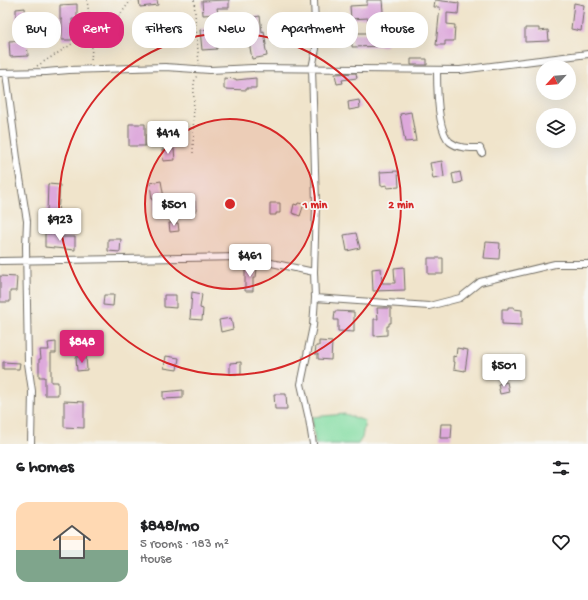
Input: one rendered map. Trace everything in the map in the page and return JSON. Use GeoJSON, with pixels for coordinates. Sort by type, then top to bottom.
{"type":"FeatureCollection","features":[{"type":"Feature","properties":{"kind":"street"},"geometry":{"type":"LineString","coordinates":[[313,444],[301,384],[313,326],[315,298],[314,272],[316,204],[312,68],[316,49],[314,0]]}},
{"type":"Feature","properties":{"kind":"street"},"geometry":{"type":"LineString","coordinates":[[31,444],[32,391],[28,363],[26,260],[28,221],[3,73],[165,67],[210,70],[312,68],[460,70],[588,54]]}},
{"type":"Feature","properties":{"kind":"street"},"geometry":{"type":"LineString","coordinates":[[437,70],[439,110],[442,127],[449,142],[461,147],[480,148],[482,153]]}},
{"type":"Feature","properties":{"kind":"street"},"geometry":{"type":"LineString","coordinates":[[0,261],[243,257],[314,272]]}},
{"type":"Feature","properties":{"kind":"street"},"geometry":{"type":"LineString","coordinates":[[315,298],[429,306],[460,298],[480,282],[555,264],[588,264]]}},
{"type":"Feature","properties":{"kind":"path"},"geometry":{"type":"LineString","coordinates":[[87,0],[89,12]]}},
{"type":"Feature","properties":{"kind":"path"},"geometry":{"type":"LineString","coordinates":[[122,12],[131,0]]}},
{"type":"Feature","properties":{"kind":"path"},"geometry":{"type":"LineString","coordinates":[[25,73],[69,46]]}},
{"type":"Feature","properties":{"kind":"path"},"geometry":{"type":"LineString","coordinates":[[90,69],[92,48]]}},
{"type":"Feature","properties":{"kind":"green space"},"geometry":{"type":"Polygon","coordinates":[[[345,414],[365,421],[362,438],[358,444],[315,444],[312,417],[345,414]]]}},
{"type":"Feature","properties":{"kind":"building"},"geometry":{"type":"Polygon","coordinates":[[[139,0],[157,0],[158,5],[140,7],[139,0]]]}},
{"type":"Feature","properties":{"kind":"building"},"geometry":{"type":"Polygon","coordinates":[[[229,0],[229,8],[217,8],[218,12],[204,12],[203,15],[202,1],[229,0]]]}},
{"type":"Feature","properties":{"kind":"building"},"geometry":{"type":"Polygon","coordinates":[[[367,0],[382,0],[383,12],[366,12],[366,18],[358,19],[358,12],[350,12],[350,6],[367,5],[367,0]]]}},
{"type":"Feature","properties":{"kind":"building"},"geometry":{"type":"Polygon","coordinates":[[[435,0],[459,3],[458,14],[447,13],[447,24],[455,25],[454,41],[445,41],[445,45],[436,45],[440,7],[434,7],[435,0]]]}},
{"type":"Feature","properties":{"kind":"building"},"geometry":{"type":"Polygon","coordinates":[[[574,3],[584,5],[581,31],[571,29],[574,3]]]}},
{"type":"Feature","properties":{"kind":"building"},"geometry":{"type":"Polygon","coordinates":[[[77,4],[77,12],[69,12],[69,40],[62,40],[60,5],[77,4]]]}},
{"type":"Feature","properties":{"kind":"building"},"geometry":{"type":"Polygon","coordinates":[[[25,8],[25,12],[16,12],[16,9],[25,8]]]}},
{"type":"Feature","properties":{"kind":"building"},"geometry":{"type":"Polygon","coordinates":[[[259,16],[262,32],[264,31],[267,56],[252,59],[250,48],[259,48],[259,16]]]}},
{"type":"Feature","properties":{"kind":"building"},"geometry":{"type":"Polygon","coordinates":[[[525,28],[539,28],[539,31],[548,30],[549,41],[525,42],[525,28]]]}},
{"type":"Feature","properties":{"kind":"building"},"geometry":{"type":"Polygon","coordinates":[[[200,30],[204,30],[204,48],[217,49],[202,50],[200,30]]]}},
{"type":"Feature","properties":{"kind":"building"},"geometry":{"type":"Polygon","coordinates":[[[358,33],[366,33],[366,47],[358,47],[358,33]]]}},
{"type":"Feature","properties":{"kind":"building"},"geometry":{"type":"Polygon","coordinates":[[[9,41],[12,41],[12,48],[28,48],[28,56],[10,57],[9,41]]]}},
{"type":"Feature","properties":{"kind":"building"},"geometry":{"type":"Polygon","coordinates":[[[411,59],[427,59],[427,65],[411,65],[411,59]]]}},
{"type":"Feature","properties":{"kind":"building"},"geometry":{"type":"Polygon","coordinates":[[[356,73],[357,78],[342,80],[343,83],[337,84],[335,74],[356,73]]]}},
{"type":"Feature","properties":{"kind":"building"},"geometry":{"type":"Polygon","coordinates":[[[224,78],[236,80],[256,78],[256,88],[247,88],[247,90],[224,89],[224,78]]]}},
{"type":"Feature","properties":{"kind":"building"},"geometry":{"type":"Polygon","coordinates":[[[359,100],[360,108],[349,110],[348,102],[359,100]]]}},
{"type":"Feature","properties":{"kind":"building"},"geometry":{"type":"Polygon","coordinates":[[[411,112],[416,141],[405,142],[400,114],[411,112]]]}},
{"type":"Feature","properties":{"kind":"building"},"geometry":{"type":"Polygon","coordinates":[[[129,124],[145,124],[145,146],[129,146],[129,124]]]}},
{"type":"Feature","properties":{"kind":"building"},"geometry":{"type":"Polygon","coordinates":[[[174,149],[175,160],[163,161],[162,150],[174,149]]]}},
{"type":"Feature","properties":{"kind":"building"},"geometry":{"type":"Polygon","coordinates":[[[442,161],[444,177],[433,179],[430,163],[442,161]]]}},
{"type":"Feature","properties":{"kind":"building"},"geometry":{"type":"Polygon","coordinates":[[[398,171],[399,187],[387,188],[387,185],[381,186],[380,172],[398,171]]]}},
{"type":"Feature","properties":{"kind":"building"},"geometry":{"type":"Polygon","coordinates":[[[460,172],[462,182],[454,184],[452,174],[460,172]]]}},
{"type":"Feature","properties":{"kind":"building"},"geometry":{"type":"Polygon","coordinates":[[[161,181],[164,198],[162,213],[153,212],[154,200],[152,200],[150,183],[161,181]]]}},
{"type":"Feature","properties":{"kind":"building"},"geometry":{"type":"Polygon","coordinates":[[[48,184],[60,185],[58,213],[47,212],[48,184]]]}},
{"type":"Feature","properties":{"kind":"building"},"geometry":{"type":"Polygon","coordinates":[[[195,201],[196,211],[185,212],[184,202],[195,201]]]}},
{"type":"Feature","properties":{"kind":"building"},"geometry":{"type":"Polygon","coordinates":[[[270,203],[280,203],[280,213],[270,215],[270,203]]]}},
{"type":"Feature","properties":{"kind":"building"},"geometry":{"type":"Polygon","coordinates":[[[298,203],[304,204],[300,216],[292,213],[294,204],[297,205],[298,203]]]}},
{"type":"Feature","properties":{"kind":"building"},"geometry":{"type":"Polygon","coordinates":[[[169,223],[178,223],[179,231],[170,232],[169,223]]]}},
{"type":"Feature","properties":{"kind":"building"},"geometry":{"type":"Polygon","coordinates":[[[45,233],[58,234],[58,237],[75,237],[75,250],[45,247],[45,233]]]}},
{"type":"Feature","properties":{"kind":"building"},"geometry":{"type":"Polygon","coordinates":[[[356,233],[360,248],[347,251],[344,235],[356,233]]]}},
{"type":"Feature","properties":{"kind":"building"},"geometry":{"type":"Polygon","coordinates":[[[108,239],[121,239],[120,252],[108,251],[108,239]]]}},
{"type":"Feature","properties":{"kind":"building"},"geometry":{"type":"Polygon","coordinates":[[[486,242],[500,243],[499,259],[484,258],[486,242]]]}},
{"type":"Feature","properties":{"kind":"building"},"geometry":{"type":"Polygon","coordinates":[[[428,258],[443,258],[443,274],[428,274],[428,258]]]}},
{"type":"Feature","properties":{"kind":"building"},"geometry":{"type":"Polygon","coordinates":[[[404,267],[405,290],[373,291],[372,269],[381,268],[382,283],[395,283],[394,268],[404,267]]]}},
{"type":"Feature","properties":{"kind":"building"},"geometry":{"type":"Polygon","coordinates":[[[245,268],[257,268],[256,278],[253,278],[253,291],[245,291],[245,268]]]}},
{"type":"Feature","properties":{"kind":"building"},"geometry":{"type":"Polygon","coordinates":[[[0,276],[17,277],[16,291],[10,291],[10,302],[0,302],[0,276]]]}},
{"type":"Feature","properties":{"kind":"building"},"geometry":{"type":"Polygon","coordinates":[[[192,292],[202,294],[200,308],[203,309],[202,320],[190,319],[192,292]]]}},
{"type":"Feature","properties":{"kind":"building"},"geometry":{"type":"Polygon","coordinates":[[[104,295],[114,295],[113,306],[103,305],[104,295]]]}},
{"type":"Feature","properties":{"kind":"building"},"geometry":{"type":"Polygon","coordinates":[[[164,295],[176,295],[176,308],[164,307],[164,295]]]}},
{"type":"Feature","properties":{"kind":"building"},"geometry":{"type":"Polygon","coordinates":[[[508,307],[514,307],[514,309],[522,310],[522,325],[502,324],[502,309],[508,309],[508,307]]]}},
{"type":"Feature","properties":{"kind":"building"},"geometry":{"type":"Polygon","coordinates":[[[377,308],[391,308],[391,323],[387,326],[387,335],[374,336],[374,319],[378,319],[377,308]]]}},
{"type":"Feature","properties":{"kind":"building"},"geometry":{"type":"Polygon","coordinates":[[[335,311],[354,312],[354,332],[338,331],[338,320],[334,320],[335,311]]]}},
{"type":"Feature","properties":{"kind":"building"},"geometry":{"type":"Polygon","coordinates":[[[231,318],[233,329],[221,332],[219,320],[231,318]]]}},
{"type":"Feature","properties":{"kind":"building"},"geometry":{"type":"Polygon","coordinates":[[[319,341],[332,342],[331,360],[318,359],[318,354],[315,354],[316,346],[319,346],[319,341]]]}},
{"type":"Feature","properties":{"kind":"building"},"geometry":{"type":"Polygon","coordinates":[[[56,342],[56,353],[51,353],[51,382],[58,382],[58,395],[45,395],[45,377],[39,377],[39,359],[41,359],[40,350],[49,350],[48,343],[56,342]]]}},
{"type":"Feature","properties":{"kind":"building"},"geometry":{"type":"Polygon","coordinates":[[[457,348],[468,350],[465,371],[454,369],[455,362],[453,362],[453,356],[456,357],[457,348]]]}},
{"type":"Feature","properties":{"kind":"building"},"geometry":{"type":"Polygon","coordinates":[[[86,356],[87,370],[77,371],[76,357],[86,356]]]}},
{"type":"Feature","properties":{"kind":"building"},"geometry":{"type":"Polygon","coordinates":[[[166,356],[179,358],[177,370],[164,368],[166,356]]]}},
{"type":"Feature","properties":{"kind":"building"},"geometry":{"type":"Polygon","coordinates":[[[3,362],[20,363],[19,369],[3,369],[3,362]]]}},
{"type":"Feature","properties":{"kind":"building"},"geometry":{"type":"Polygon","coordinates":[[[241,362],[241,374],[230,374],[230,363],[241,362]]]}},
{"type":"Feature","properties":{"kind":"building"},"geometry":{"type":"Polygon","coordinates":[[[507,382],[509,392],[500,394],[498,384],[507,382]]]}},
{"type":"Feature","properties":{"kind":"building"},"geometry":{"type":"Polygon","coordinates":[[[183,390],[183,398],[163,399],[163,392],[183,390]]]}},
{"type":"Feature","properties":{"kind":"building"},"geometry":{"type":"Polygon","coordinates":[[[274,394],[286,394],[287,409],[275,409],[274,394]]]}},
{"type":"Feature","properties":{"kind":"building"},"geometry":{"type":"Polygon","coordinates":[[[64,401],[84,402],[84,428],[64,427],[64,401]]]}},
{"type":"Feature","properties":{"kind":"building"},"geometry":{"type":"Polygon","coordinates":[[[441,424],[452,424],[451,438],[440,438],[441,424]]]}}]}
